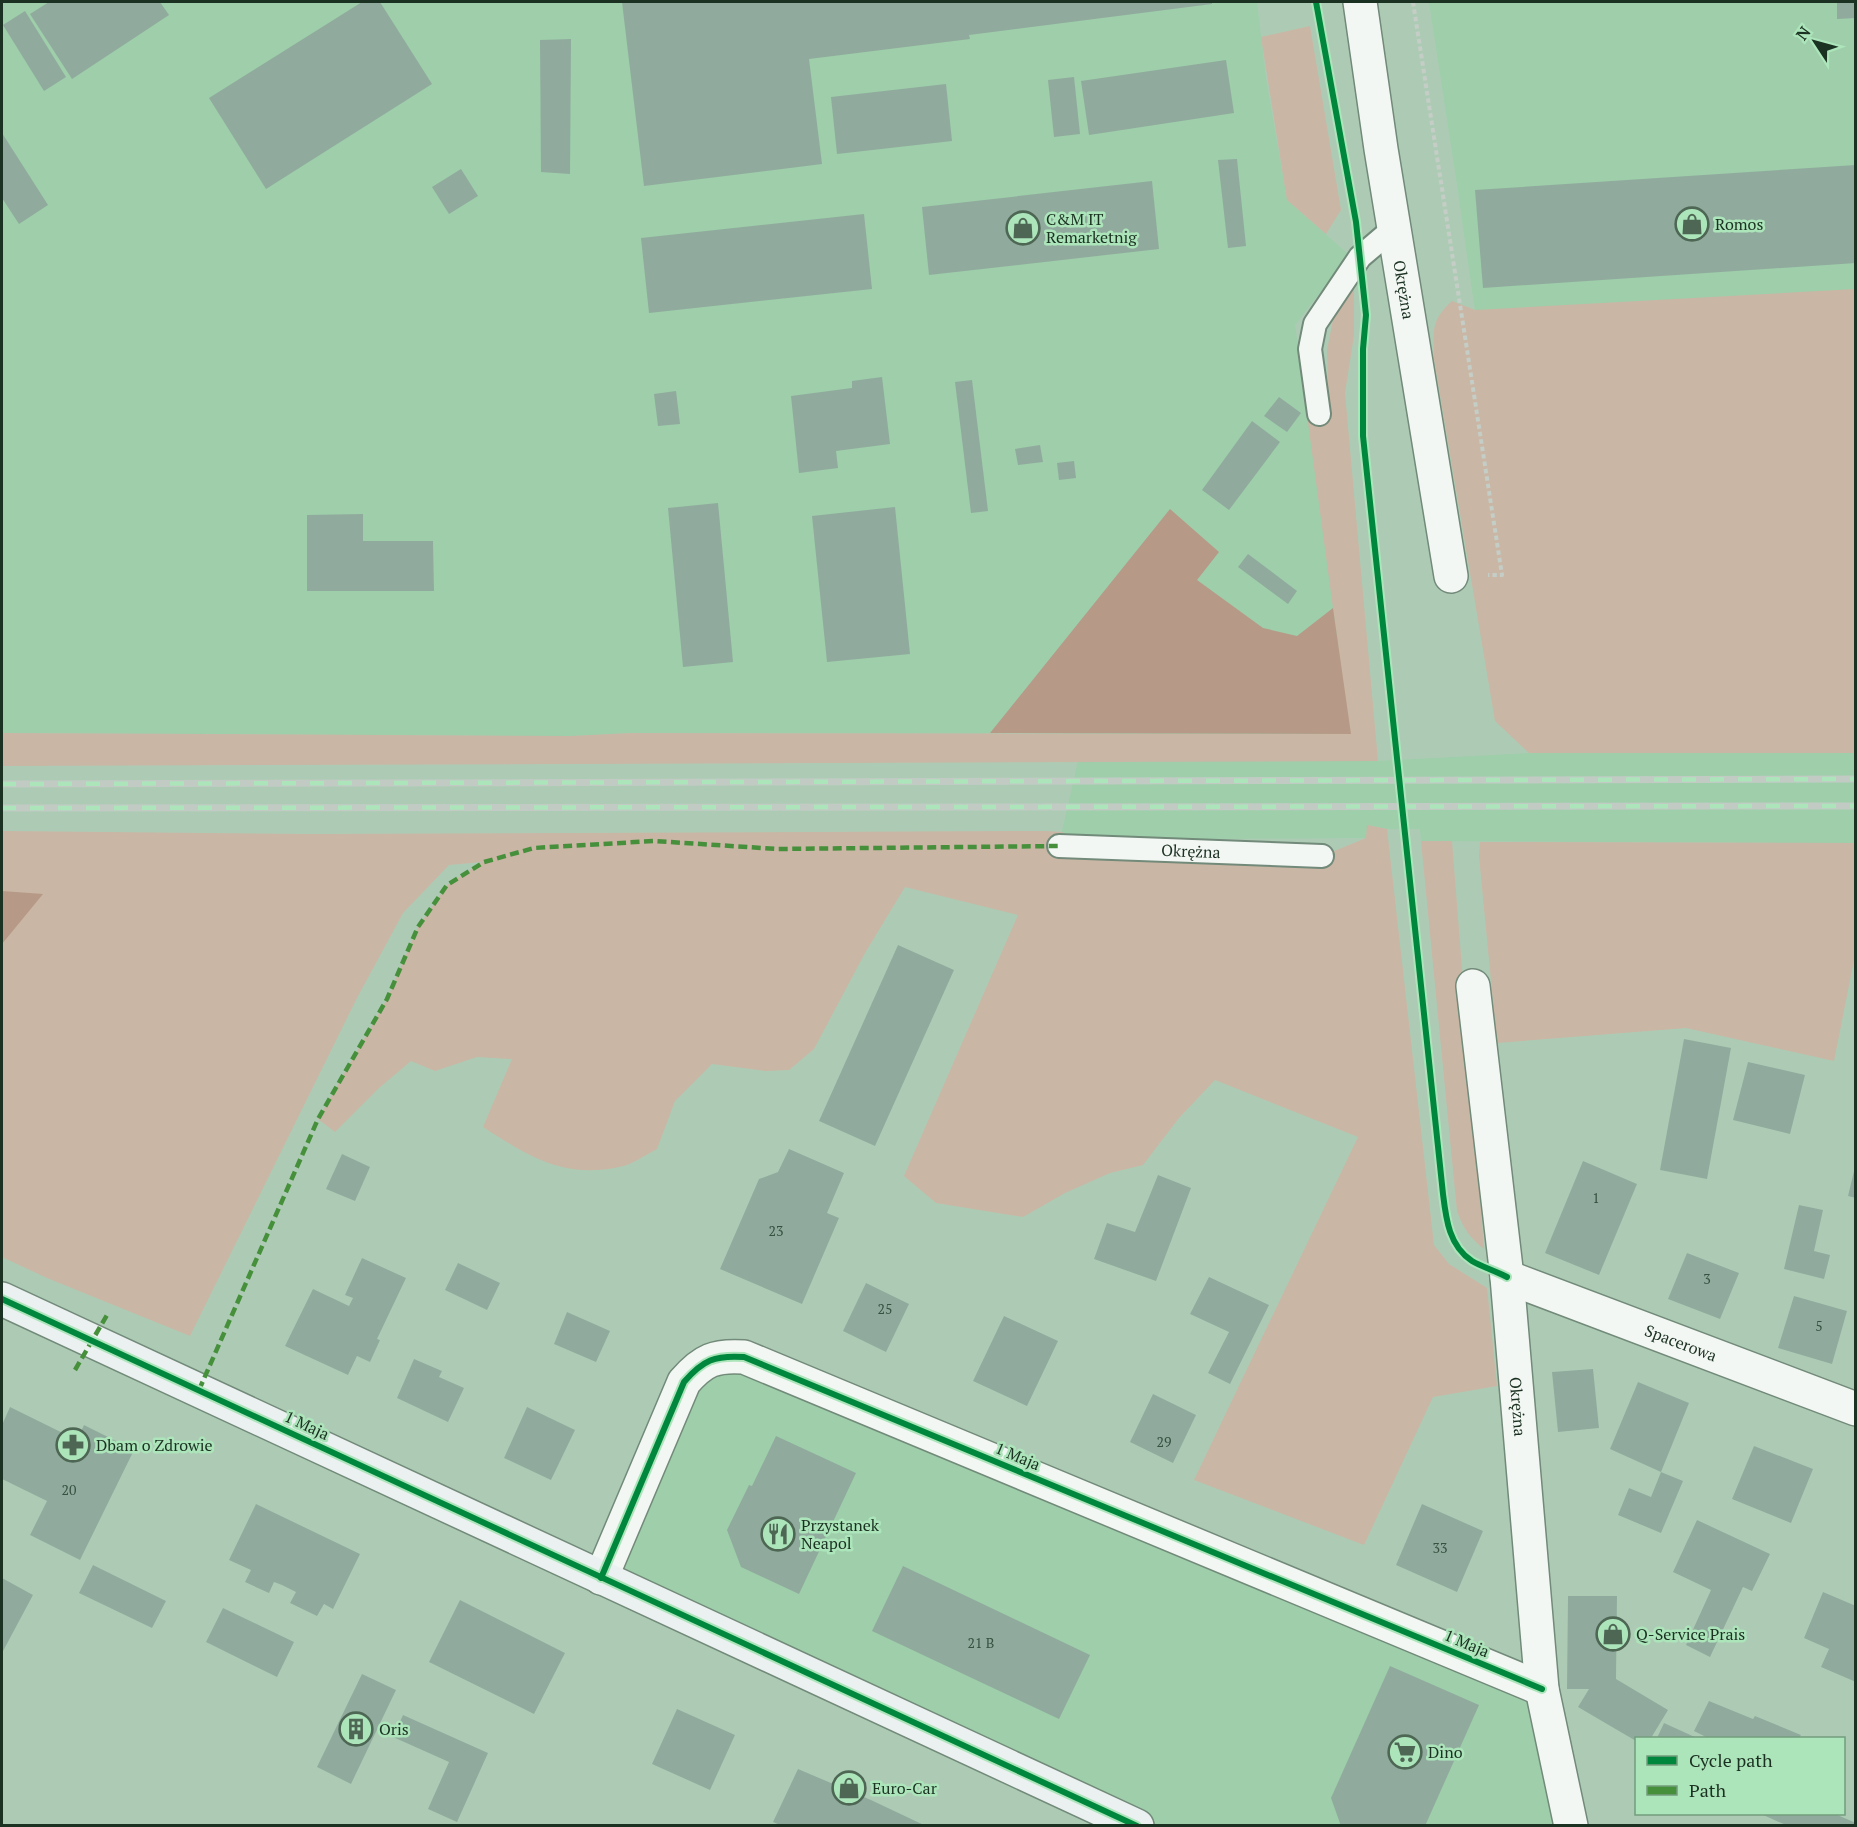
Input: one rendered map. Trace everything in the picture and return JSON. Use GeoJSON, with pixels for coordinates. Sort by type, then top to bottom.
{"type":"FeatureCollection","features":[{"type":"Feature","properties":{"kind":"street","name":"Okrężna"},"geometry":{"type":"LineString","coordinates":[[1360,2],[1394,228],[1451,576]]}},
{"type":"Feature","properties":{"kind":"street","name":"Okrężna"},"geometry":{"type":"LineString","coordinates":[[1473,986],[1507,1276],[1542,1689],[1571,1826]]}},
{"type":"Feature","properties":{"kind":"street","name":"Spacerowa"},"geometry":{"type":"LineString","coordinates":[[1507,1276],[1856,1409]]}},
{"type":"Feature","properties":{"kind":"street","name":"1 Maja"},"geometry":{"type":"LineString","coordinates":[[2,1299],[1137,1826]]}},
{"type":"Feature","properties":{"kind":"street","name":"1 Maja"},"geometry":{"type":"LineString","coordinates":[[601,1578],[684,1382],[710,1359],[727,1356],[744,1357],[1542,1689]]}},
{"type":"Feature","properties":{"kind":"lane"},"geometry":{"type":"LineString","coordinates":[[1319,414],[1310,349],[1315,324],[1360,257],[1394,228]]}},
{"type":"Feature","properties":{"kind":"lane","name":"Okrężna"},"geometry":{"type":"LineString","coordinates":[[1059,846],[1323,856]]}},
{"type":"Feature","properties":{"kind":"path"},"geometry":{"type":"LineString","coordinates":[[1413,2],[1502,575],[1451,576]]}},
{"type":"Feature","properties":{"kind":"shaded area"},"geometry":{"type":"Polygon","coordinates":[[[2,2],[1257,2],[1266,78],[1287,200],[1349,255],[1295,325],[1351,734],[631,733],[571,736],[2,733],[2,2]]]}},
{"type":"Feature","properties":{"kind":"shaded area"},"geometry":{"type":"Polygon","coordinates":[[[1429,2],[1855,2],[1855,654],[1524,658],[1429,2]]]}},
{"type":"Feature","properties":{"kind":"shaded area"},"geometry":{"type":"Polygon","coordinates":[[[1310,26],[1341,210],[1326,234],[1287,200],[1261,37],[1310,26]]]}},
{"type":"Feature","properties":{"kind":"shaded area"},"geometry":{"type":"Polygon","coordinates":[[[1354,285],[1354,335],[1345,393],[1378,761],[2,766],[2,733],[571,736],[631,733],[1350,734],[1307,415],[1329,412],[1327,350],[1334,315],[1354,285]]]}},
{"type":"Feature","properties":{"kind":"shaded area"},"geometry":{"type":"Polygon","coordinates":[[[1855,289],[1855,753],[1529,753],[1495,721],[1434,359],[1435,327],[1440,315],[1452,301],[1475,310],[1855,289]]]}},
{"type":"Feature","properties":{"kind":"shaded area"},"geometry":{"type":"Polygon","coordinates":[[[1170,509],[1219,552],[1197,580],[1263,628],[1297,636],[1333,608],[1351,734],[990,733],[1170,509]]]}},
{"type":"Feature","properties":{"kind":"shaded area"},"geometry":{"type":"Polygon","coordinates":[[[1529,753],[1855,753],[1855,843],[1421,841],[1420,829],[1387,829],[1368,825],[1366,838],[1060,840],[1078,761],[1378,761],[1529,753]]]}},
{"type":"Feature","properties":{"kind":"shaded area"},"geometry":{"type":"Polygon","coordinates":[[[1367,825],[1387,829],[1434,1245],[1449,1264],[1487,1288],[1497,1386],[1433,1397],[1364,1545],[1194,1480],[1358,1137],[1215,1080],[1179,1118],[1143,1165],[1110,1173],[1065,1193],[1023,1217],[936,1203],[904,1176],[1018,915],[905,887],[865,953],[814,1049],[789,1070],[765,1071],[712,1064],[675,1101],[657,1149],[624,1166],[580,1170],[531,1156],[483,1127],[512,1059],[477,1057],[435,1071],[411,1061],[379,1088],[335,1132],[318,1119],[387,999],[418,927],[447,885],[482,862],[449,865],[403,913],[357,998],[190,1336],[47,1278],[2,1257],[2,831],[310,834],[1045,831],[1063,832],[1060,840],[1322,856],[1366,838],[1367,825]]]}},
{"type":"Feature","properties":{"kind":"shaded area"},"geometry":{"type":"Polygon","coordinates":[[[1421,841],[1452,841],[1484,1249],[1468,1232],[1457,1211],[1421,841]]]}},
{"type":"Feature","properties":{"kind":"shaded area"},"geometry":{"type":"Polygon","coordinates":[[[1480,842],[1855,843],[1855,955],[1834,1061],[1686,1028],[1497,1043],[1479,856],[1480,842]]]}},
{"type":"Feature","properties":{"kind":"shaded area"},"geometry":{"type":"Polygon","coordinates":[[[2,891],[43,894],[2,944],[2,891]]]}},
{"type":"Feature","properties":{"kind":"shaded area"},"geometry":{"type":"Polygon","coordinates":[[[710,1360],[1542,1689],[1571,1825],[1137,1825],[601,1578],[710,1360]]]}},
{"type":"Feature","properties":{"kind":"building"},"geometry":{"type":"Polygon","coordinates":[[[49,2],[160,2],[169,15],[72,79],[30,14],[49,2]]]}},
{"type":"Feature","properties":{"kind":"building"},"geometry":{"type":"Polygon","coordinates":[[[362,2],[380,2],[432,84],[266,189],[209,98],[362,2]]]}},
{"type":"Feature","properties":{"kind":"building"},"geometry":{"type":"Polygon","coordinates":[[[622,2],[1212,2],[1212,4],[969,35],[970,39],[809,59],[822,164],[644,186],[622,2]]]}},
{"type":"Feature","properties":{"kind":"building"},"geometry":{"type":"Polygon","coordinates":[[[1837,2],[1856,2],[1856,18],[1837,19],[1837,2]]]}},
{"type":"Feature","properties":{"kind":"building"},"geometry":{"type":"Polygon","coordinates":[[[25,11],[66,77],[44,91],[3,25],[25,11]]]}},
{"type":"Feature","properties":{"kind":"building"},"geometry":{"type":"Polygon","coordinates":[[[571,39],[570,174],[541,172],[540,40],[571,39]]]}},
{"type":"Feature","properties":{"kind":"building"},"geometry":{"type":"Polygon","coordinates":[[[1226,60],[1234,113],[1089,135],[1081,81],[1226,60]]]}},
{"type":"Feature","properties":{"kind":"building"},"geometry":{"type":"Polygon","coordinates":[[[1074,77],[1080,134],[1054,137],[1048,80],[1074,77]]]}},
{"type":"Feature","properties":{"kind":"building"},"geometry":{"type":"Polygon","coordinates":[[[946,84],[952,141],[837,154],[831,97],[946,84]]]}},
{"type":"Feature","properties":{"kind":"building"},"geometry":{"type":"Polygon","coordinates":[[[2,133],[48,205],[19,224],[2,198],[2,133]]]}},
{"type":"Feature","properties":{"kind":"building"},"geometry":{"type":"Polygon","coordinates":[[[1237,159],[1246,246],[1228,248],[1218,160],[1237,159]]]}},
{"type":"Feature","properties":{"kind":"building","name":"Romos"},"geometry":{"type":"Polygon","coordinates":[[[1856,165],[1856,263],[1483,288],[1475,190],[1856,165]]]}},
{"type":"Feature","properties":{"kind":"building"},"geometry":{"type":"Polygon","coordinates":[[[461,169],[478,196],[449,214],[432,187],[461,169]]]}},
{"type":"Feature","properties":{"kind":"building"},"geometry":{"type":"Polygon","coordinates":[[[1152,181],[1159,249],[929,275],[922,207],[1152,181]]]}},
{"type":"Feature","properties":{"kind":"building"},"geometry":{"type":"Polygon","coordinates":[[[864,214],[872,289],[649,313],[641,238],[864,214]]]}},
{"type":"Feature","properties":{"kind":"building"},"geometry":{"type":"Polygon","coordinates":[[[882,377],[890,444],[836,451],[838,468],[799,473],[791,396],[852,388],[852,381],[882,377]]]}},
{"type":"Feature","properties":{"kind":"building"},"geometry":{"type":"Polygon","coordinates":[[[972,380],[988,511],[971,513],[955,382],[972,380]]]}},
{"type":"Feature","properties":{"kind":"building"},"geometry":{"type":"Polygon","coordinates":[[[676,391],[680,424],[658,426],[654,394],[676,391]]]}},
{"type":"Feature","properties":{"kind":"building"},"geometry":{"type":"Polygon","coordinates":[[[1279,397],[1301,413],[1287,432],[1264,416],[1279,397]]]}},
{"type":"Feature","properties":{"kind":"building"},"geometry":{"type":"Polygon","coordinates":[[[1252,421],[1280,442],[1229,510],[1202,490],[1252,421]]]}},
{"type":"Feature","properties":{"kind":"building"},"geometry":{"type":"Polygon","coordinates":[[[1040,445],[1043,462],[1018,465],[1015,449],[1040,445]]]}},
{"type":"Feature","properties":{"kind":"building"},"geometry":{"type":"Polygon","coordinates":[[[1074,461],[1076,478],[1059,480],[1057,463],[1074,461]]]}},
{"type":"Feature","properties":{"kind":"building"},"geometry":{"type":"Polygon","coordinates":[[[718,503],[733,662],[683,667],[668,508],[718,503]]]}},
{"type":"Feature","properties":{"kind":"building"},"geometry":{"type":"Polygon","coordinates":[[[895,507],[910,654],[827,662],[812,516],[895,507]]]}},
{"type":"Feature","properties":{"kind":"building"},"geometry":{"type":"Polygon","coordinates":[[[363,514],[363,541],[433,541],[434,591],[307,591],[307,515],[363,514]]]}},
{"type":"Feature","properties":{"kind":"building"},"geometry":{"type":"Polygon","coordinates":[[[1248,554],[1297,591],[1288,604],[1238,567],[1248,554]]]}},
{"type":"Feature","properties":{"kind":"building"},"geometry":{"type":"Polygon","coordinates":[[[898,945],[954,970],[875,1146],[819,1121],[898,945]]]}},
{"type":"Feature","properties":{"kind":"building"},"geometry":{"type":"Polygon","coordinates":[[[1684,1039],[1731,1048],[1707,1179],[1660,1170],[1684,1039]]]}},
{"type":"Feature","properties":{"kind":"building"},"geometry":{"type":"Polygon","coordinates":[[[1748,1062],[1805,1075],[1790,1134],[1733,1120],[1748,1062]]]}},
{"type":"Feature","properties":{"kind":"building"},"geometry":{"type":"Polygon","coordinates":[[[789,1149],[844,1173],[827,1213],[839,1218],[802,1304],[720,1269],[759,1179],[778,1172],[789,1149]]]}},
{"type":"Feature","properties":{"kind":"building"},"geometry":{"type":"Polygon","coordinates":[[[342,1154],[370,1167],[355,1201],[326,1189],[342,1154]]]}},
{"type":"Feature","properties":{"kind":"building"},"geometry":{"type":"Polygon","coordinates":[[[1583,1161],[1637,1184],[1599,1275],[1545,1253],[1583,1161]]]}},
{"type":"Feature","properties":{"kind":"building"},"geometry":{"type":"Polygon","coordinates":[[[1856,1167],[1856,1198],[1848,1196],[1856,1167]]]}},
{"type":"Feature","properties":{"kind":"building"},"geometry":{"type":"Polygon","coordinates":[[[1158,1175],[1191,1188],[1156,1281],[1094,1259],[1107,1223],[1135,1232],[1158,1175]]]}},
{"type":"Feature","properties":{"kind":"building"},"geometry":{"type":"Polygon","coordinates":[[[1799,1205],[1823,1210],[1814,1251],[1830,1255],[1824,1279],[1784,1269],[1799,1205]]]}},
{"type":"Feature","properties":{"kind":"building"},"geometry":{"type":"Polygon","coordinates":[[[1687,1253],[1739,1273],[1720,1319],[1668,1299],[1687,1253]]]}},
{"type":"Feature","properties":{"kind":"building"},"geometry":{"type":"Polygon","coordinates":[[[362,1258],[406,1278],[377,1339],[380,1340],[370,1362],[357,1356],[348,1375],[285,1346],[313,1289],[349,1306],[353,1298],[345,1295],[362,1258]]]}},
{"type":"Feature","properties":{"kind":"building"},"geometry":{"type":"Polygon","coordinates":[[[458,1263],[500,1283],[487,1310],[445,1290],[458,1263]]]}},
{"type":"Feature","properties":{"kind":"building"},"geometry":{"type":"Polygon","coordinates":[[[1209,1277],[1269,1305],[1230,1384],[1208,1373],[1229,1332],[1190,1314],[1209,1277]]]}},
{"type":"Feature","properties":{"kind":"building"},"geometry":{"type":"Polygon","coordinates":[[[866,1283],[909,1304],[886,1352],[843,1331],[866,1283]]]}},
{"type":"Feature","properties":{"kind":"building"},"geometry":{"type":"Polygon","coordinates":[[[1794,1296],[1847,1311],[1832,1364],[1778,1348],[1794,1296]]]}},
{"type":"Feature","properties":{"kind":"building"},"geometry":{"type":"Polygon","coordinates":[[[567,1312],[610,1331],[596,1362],[554,1344],[567,1312]]]}},
{"type":"Feature","properties":{"kind":"building"},"geometry":{"type":"Polygon","coordinates":[[[1004,1316],[1058,1341],[1027,1406],[973,1381],[1004,1316]]]}},
{"type":"Feature","properties":{"kind":"building"},"geometry":{"type":"Polygon","coordinates":[[[414,1359],[442,1371],[439,1377],[464,1388],[448,1422],[397,1398],[414,1359]]]}},
{"type":"Feature","properties":{"kind":"building"},"geometry":{"type":"Polygon","coordinates":[[[1593,1369],[1599,1428],[1558,1432],[1552,1372],[1593,1369]]]}},
{"type":"Feature","properties":{"kind":"building"},"geometry":{"type":"Polygon","coordinates":[[[1638,1382],[1689,1403],[1661,1472],[1610,1449],[1638,1382]]]}},
{"type":"Feature","properties":{"kind":"building"},"geometry":{"type":"Polygon","coordinates":[[[1153,1394],[1196,1415],[1173,1463],[1130,1442],[1153,1394]]]}},
{"type":"Feature","properties":{"kind":"building"},"geometry":{"type":"Polygon","coordinates":[[[10,1407],[77,1440],[84,1425],[134,1450],[80,1560],[30,1535],[47,1501],[2,1479],[2,1425],[10,1407]]]}},
{"type":"Feature","properties":{"kind":"building"},"geometry":{"type":"Polygon","coordinates":[[[527,1407],[575,1430],[551,1480],[504,1458],[527,1407]]]}},
{"type":"Feature","properties":{"kind":"building"},"geometry":{"type":"Polygon","coordinates":[[[776,1436],[856,1473],[799,1594],[741,1567],[727,1530],[749,1485],[752,1486],[776,1436]]]}},
{"type":"Feature","properties":{"kind":"building"},"geometry":{"type":"Polygon","coordinates":[[[1754,1446],[1813,1469],[1791,1523],[1732,1499],[1754,1446]]]}},
{"type":"Feature","properties":{"kind":"building"},"geometry":{"type":"Polygon","coordinates":[[[1661,1472],[1683,1481],[1661,1533],[1618,1515],[1629,1488],[1651,1497],[1661,1472]]]}},
{"type":"Feature","properties":{"kind":"building"},"geometry":{"type":"Polygon","coordinates":[[[256,1504],[360,1554],[333,1609],[324,1604],[317,1616],[290,1603],[296,1592],[282,1585],[274,1582],[269,1593],[245,1582],[251,1570],[229,1560],[256,1504]]]}},
{"type":"Feature","properties":{"kind":"building"},"geometry":{"type":"Polygon","coordinates":[[[1422,1504],[1483,1531],[1457,1592],[1396,1565],[1422,1504]]]}},
{"type":"Feature","properties":{"kind":"building"},"geometry":{"type":"Polygon","coordinates":[[[1697,1520],[1770,1554],[1752,1591],[1743,1587],[1710,1657],[1686,1645],[1711,1590],[1673,1572],[1697,1520]]]}},
{"type":"Feature","properties":{"kind":"building"},"geometry":{"type":"Polygon","coordinates":[[[93,1565],[166,1601],[152,1628],[79,1593],[93,1565]]]}},
{"type":"Feature","properties":{"kind":"building"},"geometry":{"type":"Polygon","coordinates":[[[903,1566],[1090,1655],[1059,1719],[872,1631],[903,1566]]]}},
{"type":"Feature","properties":{"kind":"building"},"geometry":{"type":"Polygon","coordinates":[[[2,1578],[33,1595],[2,1653],[2,1578]]]}},
{"type":"Feature","properties":{"kind":"building"},"geometry":{"type":"Polygon","coordinates":[[[1823,1592],[1856,1606],[1856,1682],[1821,1667],[1829,1649],[1804,1638],[1823,1592]]]}},
{"type":"Feature","properties":{"kind":"building"},"geometry":{"type":"Polygon","coordinates":[[[1568,1596],[1617,1596],[1616,1679],[1668,1710],[1652,1737],[1635,1737],[1635,1740],[1578,1707],[1589,1689],[1567,1689],[1568,1596]]]}},
{"type":"Feature","properties":{"kind":"building"},"geometry":{"type":"Polygon","coordinates":[[[460,1600],[565,1653],[534,1714],[429,1662],[460,1600]]]}},
{"type":"Feature","properties":{"kind":"building"},"geometry":{"type":"Polygon","coordinates":[[[223,1608],[294,1642],[277,1677],[206,1642],[223,1608]]]}},
{"type":"Feature","properties":{"kind":"building","name":"Dino"},"geometry":{"type":"Polygon","coordinates":[[[1390,1666],[1479,1705],[1425,1826],[1341,1826],[1331,1798],[1390,1666]]]}},
{"type":"Feature","properties":{"kind":"building","name":"Oris"},"geometry":{"type":"Polygon","coordinates":[[[362,1674],[396,1690],[351,1784],[317,1767],[362,1674]]]}},
{"type":"Feature","properties":{"kind":"building"},"geometry":{"type":"Polygon","coordinates":[[[1709,1701],[1753,1719],[1755,1716],[1801,1735],[1800,1737],[1706,1737],[1694,1731],[1709,1701]]]}},
{"type":"Feature","properties":{"kind":"building"},"geometry":{"type":"Polygon","coordinates":[[[677,1709],[735,1735],[710,1790],[652,1764],[677,1709]]]}},
{"type":"Feature","properties":{"kind":"building"},"geometry":{"type":"Polygon","coordinates":[[[403,1715],[488,1753],[457,1822],[428,1809],[449,1762],[393,1737],[403,1715]]]}},
{"type":"Feature","properties":{"kind":"building"},"geometry":{"type":"Polygon","coordinates":[[[1664,1723],[1695,1737],[1657,1737],[1664,1723]]]}},
{"type":"Feature","properties":{"kind":"building"},"geometry":{"type":"Polygon","coordinates":[[[798,1769],[926,1826],[782,1826],[773,1822],[798,1769]]]}},
{"type":"Feature","properties":{"kind":"building"},"geometry":{"type":"Polygon","coordinates":[[[1763,1815],[1837,1815],[1856,1823],[1856,1826],[1788,1826],[1763,1815]]]}},
{"type":"Feature","properties":{"kind":"railway"},"geometry":{"type":"LineString","coordinates":[[2,784],[1856,779]]}},
{"type":"Feature","properties":{"kind":"railway"},"geometry":{"type":"LineString","coordinates":[[2,808],[1856,806]]}},
{"type":"Feature","properties":{"kind":"marked path"},"geometry":{"type":"LineString","coordinates":[[199,1390],[318,1119],[387,999],[418,927],[447,885],[484,862],[534,848],[654,841],[777,849],[1059,846]]}},
{"type":"Feature","properties":{"kind":"marked path"},"geometry":{"type":"LineString","coordinates":[[75,1370],[107,1315]]}},
{"type":"Feature","properties":{"kind":"cycle path"},"geometry":{"type":"LineString","coordinates":[[1316,2],[1356,222],[1366,315],[1363,349],[1363,436],[1443,1194],[1450,1231],[1458,1248],[1472,1261],[1507,1277]]}},
{"type":"Feature","properties":{"kind":"cycle path"},"geometry":{"type":"LineString","coordinates":[[2,1299],[1137,1826]]}},
{"type":"Feature","properties":{"kind":"cycle path"},"geometry":{"type":"LineString","coordinates":[[601,1578],[684,1382],[697,1369],[717,1358],[744,1357],[1542,1689]]}},
{"type":"Feature","properties":{"kind":"place","name":"Romos"},"geometry":{"type":"Point","coordinates":[1692,224]}},
{"type":"Feature","properties":{"kind":"place","name":"C&M IT Remarketnig"},"geometry":{"type":"Point","coordinates":[1023,228]}},
{"type":"Feature","properties":{"kind":"place","name":"Dbam o Zdrowie"},"geometry":{"type":"Point","coordinates":[73,1445]}},
{"type":"Feature","properties":{"kind":"place","name":"Przystanek Neapol"},"geometry":{"type":"Point","coordinates":[778,1534]}},
{"type":"Feature","properties":{"kind":"place","name":"Q-Service Prais"},"geometry":{"type":"Point","coordinates":[1613,1634]}},
{"type":"Feature","properties":{"kind":"place","name":"Oris"},"geometry":{"type":"Point","coordinates":[356,1729]}},
{"type":"Feature","properties":{"kind":"place","name":"Dino"},"geometry":{"type":"Point","coordinates":[1405,1752]}},
{"type":"Feature","properties":{"kind":"place","name":"Euro-Car"},"geometry":{"type":"Point","coordinates":[849,1788]}}]}
